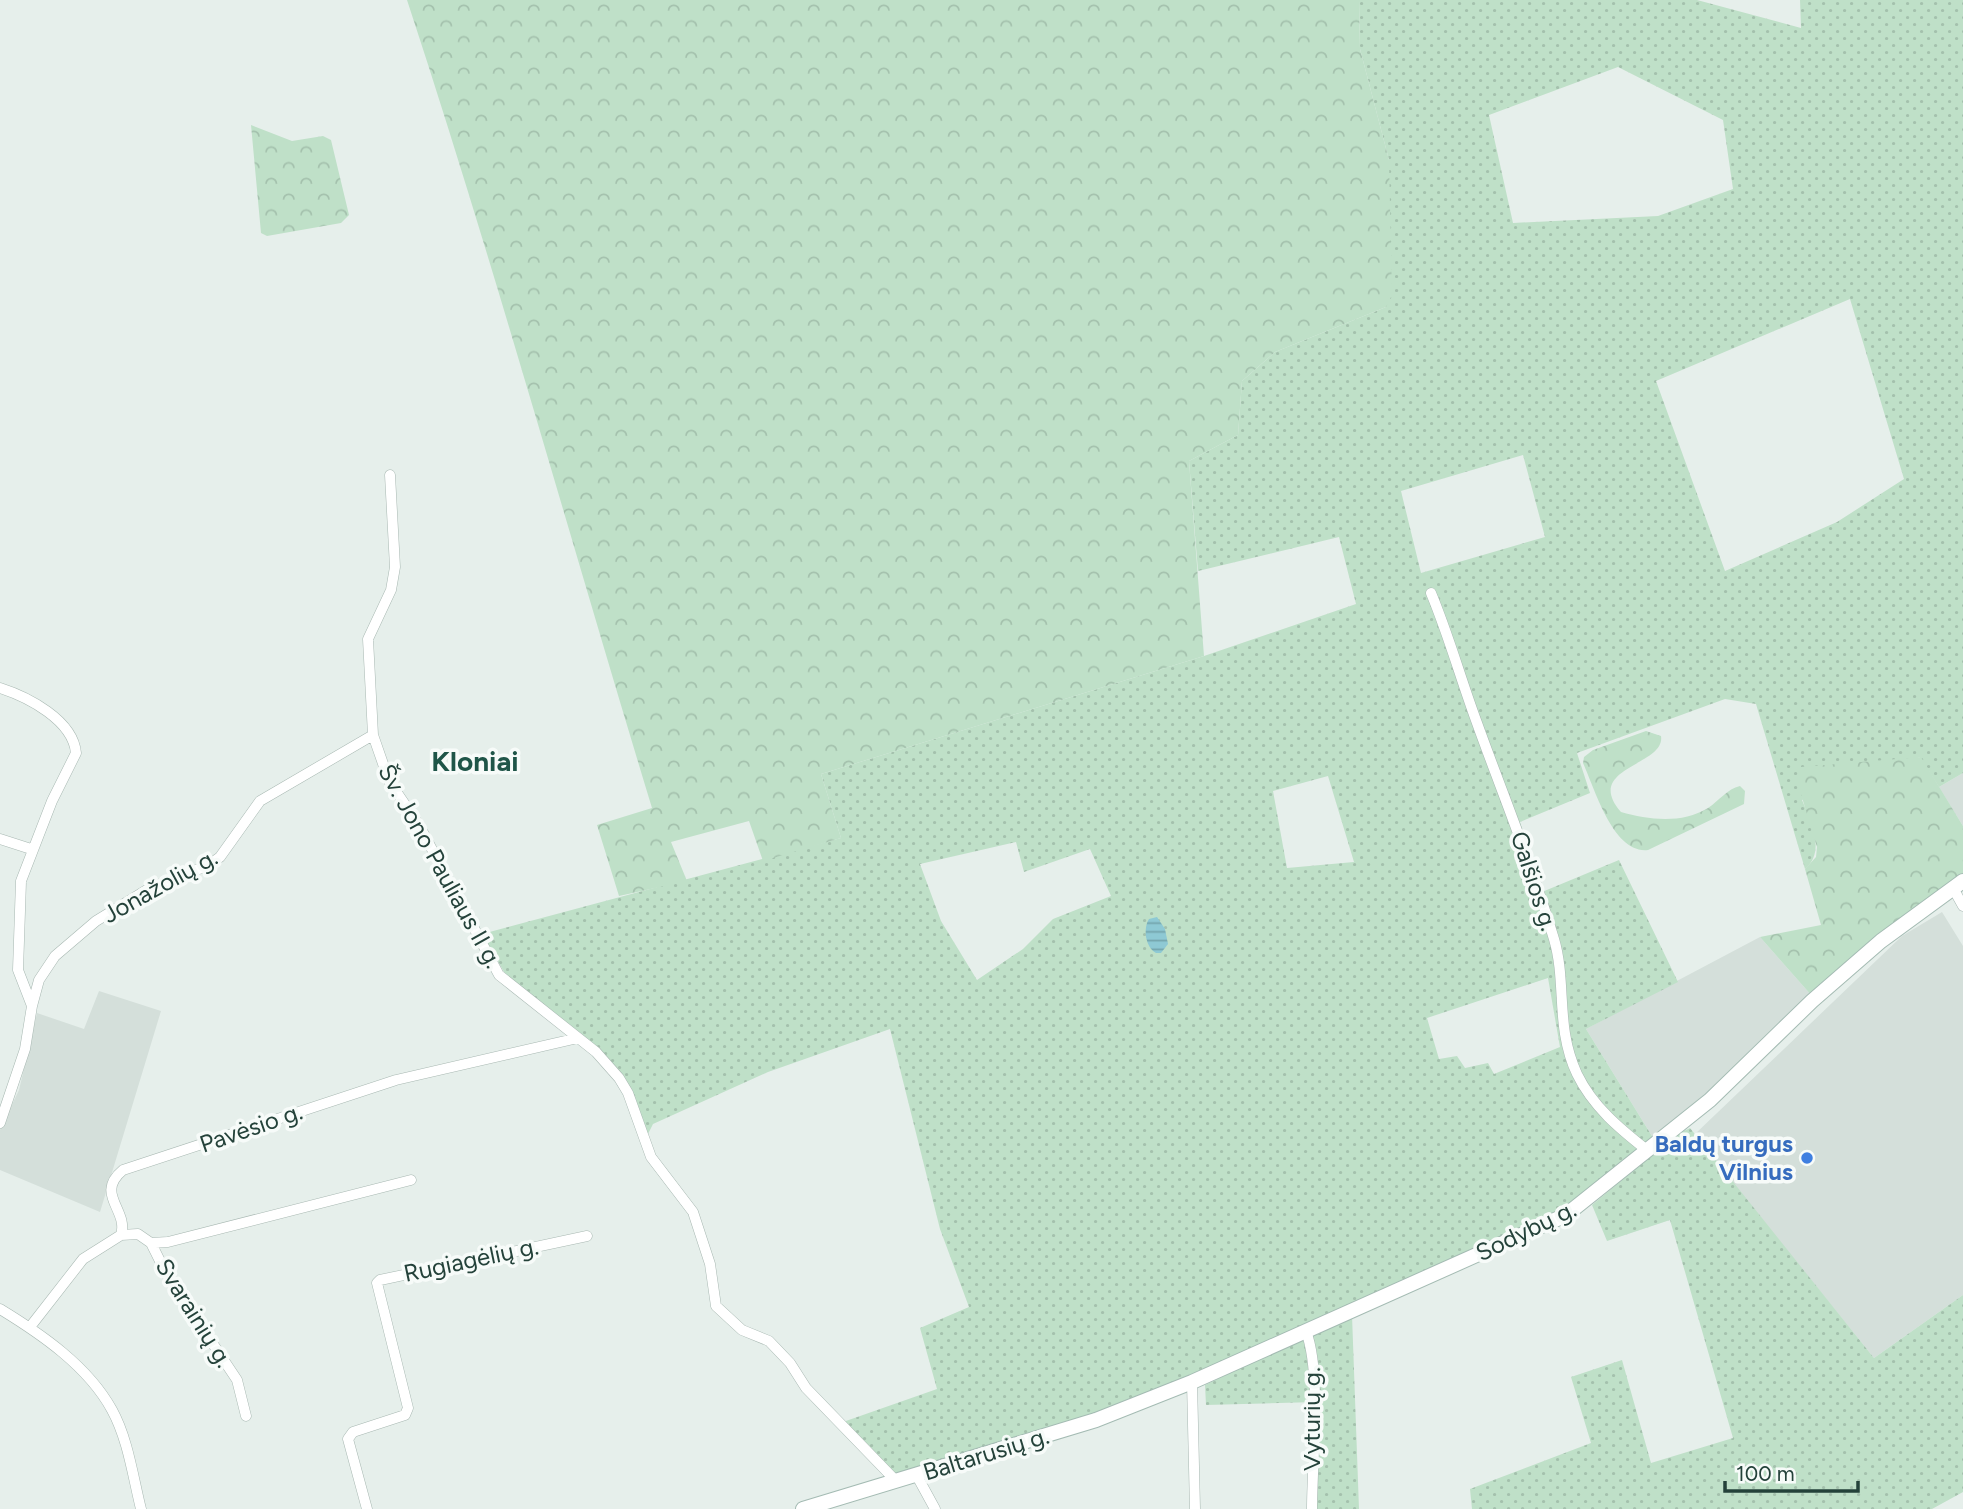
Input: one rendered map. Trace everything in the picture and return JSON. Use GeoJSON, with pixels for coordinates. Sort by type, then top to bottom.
{"type":"FeatureCollection","features":[{"type":"Feature","properties":{"kind":"main road","name":"Sodybų g."},"geometry":{"type":"LineString","coordinates":[[1167,1393],[1552,1223],[1586,1201],[1710,1100],[1881,941],[1958,884]]}},
{"type":"Feature","properties":{"kind":"main road","name":"Baltarusių g."},"geometry":{"type":"LineString","coordinates":[[803,1509],[1096,1420],[1167,1393]]}},
{"type":"Feature","properties":{"kind":"street","name":"Šv. Jono Pauliaus II g."},"geometry":{"type":"LineString","coordinates":[[390,475],[395,567],[391,590],[368,639],[373,735],[389,781],[438,860],[491,963],[508,984],[603,1058],[619,1077],[628,1093],[651,1157],[693,1212],[710,1264],[716,1306],[742,1330],[769,1341],[790,1363],[806,1388],[897,1482]]}},
{"type":"Feature","properties":{"kind":"street","name":"Galšios g."},"geometry":{"type":"LineString","coordinates":[[1431,593],[1455,649],[1476,721],[1526,851],[1554,940],[1559,967],[1562,1022],[1576,1070],[1606,1116],[1648,1151]]}},
{"type":"Feature","properties":{"kind":"street"},"geometry":{"type":"LineString","coordinates":[[0,688],[44,710],[70,734],[75,744],[73,761],[31,849],[18,895],[18,970],[22,987],[32,1006]]}},
{"type":"Feature","properties":{"kind":"street","name":"Jonažolių g."},"geometry":{"type":"LineString","coordinates":[[0,1123],[25,1049],[39,980],[55,956],[96,921],[150,888],[209,865],[220,857],[260,801],[373,735]]}},
{"type":"Feature","properties":{"kind":"street"},"geometry":{"type":"LineString","coordinates":[[0,839],[31,849]]}},
{"type":"Feature","properties":{"kind":"street"},"geometry":{"type":"LineString","coordinates":[[1958,884],[1963,906]]}},
{"type":"Feature","properties":{"kind":"street","name":"Pavėsio g."},"geometry":{"type":"LineString","coordinates":[[121,1235],[122,1224],[113,1203],[111,1188],[115,1177],[123,1170],[396,1080],[578,1038]]}},
{"type":"Feature","properties":{"kind":"street"},"geometry":{"type":"LineString","coordinates":[[150,1243],[168,1242],[300,1211],[411,1180]]}},
{"type":"Feature","properties":{"kind":"street","name":"Svarainių g."},"geometry":{"type":"LineString","coordinates":[[121,1235],[138,1234],[150,1243],[167,1275],[237,1380],[246,1416]]}},
{"type":"Feature","properties":{"kind":"street"},"geometry":{"type":"LineString","coordinates":[[30,1327],[83,1259],[121,1235]]}},
{"type":"Feature","properties":{"kind":"street","name":"Rugiagėlių g."},"geometry":{"type":"LineString","coordinates":[[367,1509],[348,1439],[353,1432],[405,1415],[408,1408],[377,1283],[380,1280],[587,1236]]}},
{"type":"Feature","properties":{"kind":"street"},"geometry":{"type":"LineString","coordinates":[[0,1309],[30,1327],[70,1360],[112,1410],[141,1509]]}},
{"type":"Feature","properties":{"kind":"street","name":"Vyturių g."},"geometry":{"type":"LineString","coordinates":[[1306,1331],[1312,1345],[1314,1379],[1312,1509]]}},
{"type":"Feature","properties":{"kind":"street"},"geometry":{"type":"LineString","coordinates":[[1192,1382],[1195,1509]]}},
{"type":"Feature","properties":{"kind":"street"},"geometry":{"type":"LineString","coordinates":[[917,1476],[935,1509]]}},
{"type":"Feature","properties":{"kind":"shaded area"},"geometry":{"type":"Polygon","coordinates":[[[1963,773],[1963,826],[1939,787],[1963,773]]]}},
{"type":"Feature","properties":{"kind":"shaded area"},"geometry":{"type":"Polygon","coordinates":[[[1942,912],[1963,946],[1963,1295],[1874,1358],[1694,1135],[1902,936],[1942,912]]]}},
{"type":"Feature","properties":{"kind":"shaded area"},"geometry":{"type":"Polygon","coordinates":[[[1760,937],[1812,996],[1655,1141],[1586,1029],[1760,937]]]}},
{"type":"Feature","properties":{"kind":"shaded area"},"geometry":{"type":"Polygon","coordinates":[[[99,991],[161,1011],[100,1212],[0,1170],[0,1130],[19,1090],[37,1013],[84,1029],[99,991]]]}},
{"type":"Feature","properties":{"kind":"green space"},"geometry":{"type":"Polygon","coordinates":[[[407,0],[1359,0],[1360,49],[1389,160],[1392,295],[1386,307],[1275,352],[1242,381],[1238,435],[1189,461],[1204,656],[821,774],[841,838],[763,861],[749,821],[671,842],[687,881],[619,896],[597,825],[652,808],[502,302],[407,0]]]}},
{"type":"Feature","properties":{"kind":"green space"},"geometry":{"type":"Polygon","coordinates":[[[1359,0],[1697,0],[1801,28],[1800,0],[1963,0],[1963,773],[1939,787],[1920,757],[1802,800],[1816,845],[1815,854],[1805,869],[1756,704],[1725,699],[1577,753],[1590,793],[1520,822],[1542,892],[1619,860],[1678,982],[1586,1029],[1655,1141],[1575,1203],[1179,1382],[1114,1407],[897,1476],[843,1422],[937,1389],[920,1328],[969,1307],[940,1229],[890,1029],[768,1072],[653,1124],[646,1138],[628,1086],[507,977],[482,934],[841,838],[821,774],[1204,656],[1356,604],[1339,537],[1198,571],[1189,461],[1238,435],[1242,381],[1275,352],[1386,307],[1389,160],[1360,49],[1359,0]],[[1618,67],[1489,115],[1513,223],[1658,216],[1733,189],[1723,120],[1618,67]],[[1850,299],[1656,381],[1725,571],[1837,522],[1904,479],[1850,299]],[[1523,455],[1401,491],[1421,573],[1545,537],[1523,455]],[[1328,776],[1273,791],[1287,868],[1354,862],[1328,776]],[[1016,842],[920,864],[941,921],[977,980],[1023,949],[1053,919],[1111,896],[1090,849],[1024,872],[1016,842]],[[1548,978],[1427,1018],[1439,1059],[1457,1056],[1465,1068],[1488,1063],[1494,1074],[1560,1047],[1548,978]]]}},
{"type":"Feature","properties":{"kind":"green space"},"geometry":{"type":"Polygon","coordinates":[[[251,125],[292,141],[323,136],[331,140],[349,215],[341,223],[267,236],[261,233],[251,125]]]}},
{"type":"Feature","properties":{"kind":"green space"},"geometry":{"type":"Polygon","coordinates":[[[1646,731],[1661,736],[1659,746],[1618,776],[1612,785],[1612,797],[1621,812],[1665,819],[1687,816],[1708,808],[1727,792],[1740,786],[1745,791],[1744,804],[1648,850],[1625,842],[1607,818],[1583,763],[1584,757],[1593,750],[1646,731]]]}},
{"type":"Feature","properties":{"kind":"green space"},"geometry":{"type":"Polygon","coordinates":[[[1921,757],[1963,826],[1963,874],[1878,935],[1812,996],[1760,937],[1821,925],[1805,869],[1816,857],[1817,847],[1797,781],[1801,767],[1921,757]]]}},
{"type":"Feature","properties":{"kind":"green space"},"geometry":{"type":"Polygon","coordinates":[[[1690,1128],[1874,1358],[1963,1295],[1963,1492],[1932,1509],[1472,1509],[1470,1489],[1591,1443],[1571,1377],[1622,1360],[1651,1463],[1733,1438],[1670,1220],[1607,1241],[1592,1205],[1676,1135],[1690,1128]]]}},
{"type":"Feature","properties":{"kind":"green space"},"geometry":{"type":"Polygon","coordinates":[[[1352,1315],[1359,1509],[1316,1509],[1316,1402],[1206,1405],[1205,1385],[1352,1315]]]}},
{"type":"Feature","properties":{"kind":"water"},"geometry":{"type":"Polygon","coordinates":[[[1157,917],[1165,929],[1168,944],[1161,953],[1152,950],[1146,937],[1149,919],[1157,917]]]}},
{"type":"Feature","properties":{"kind":"place","name":"Baldų turgus Vilnius"},"geometry":{"type":"Point","coordinates":[1807,1158]}},
{"type":"Feature","properties":{"kind":"district","name":"Kloniai"},"geometry":{"type":"Point","coordinates":[475,761]}}]}
